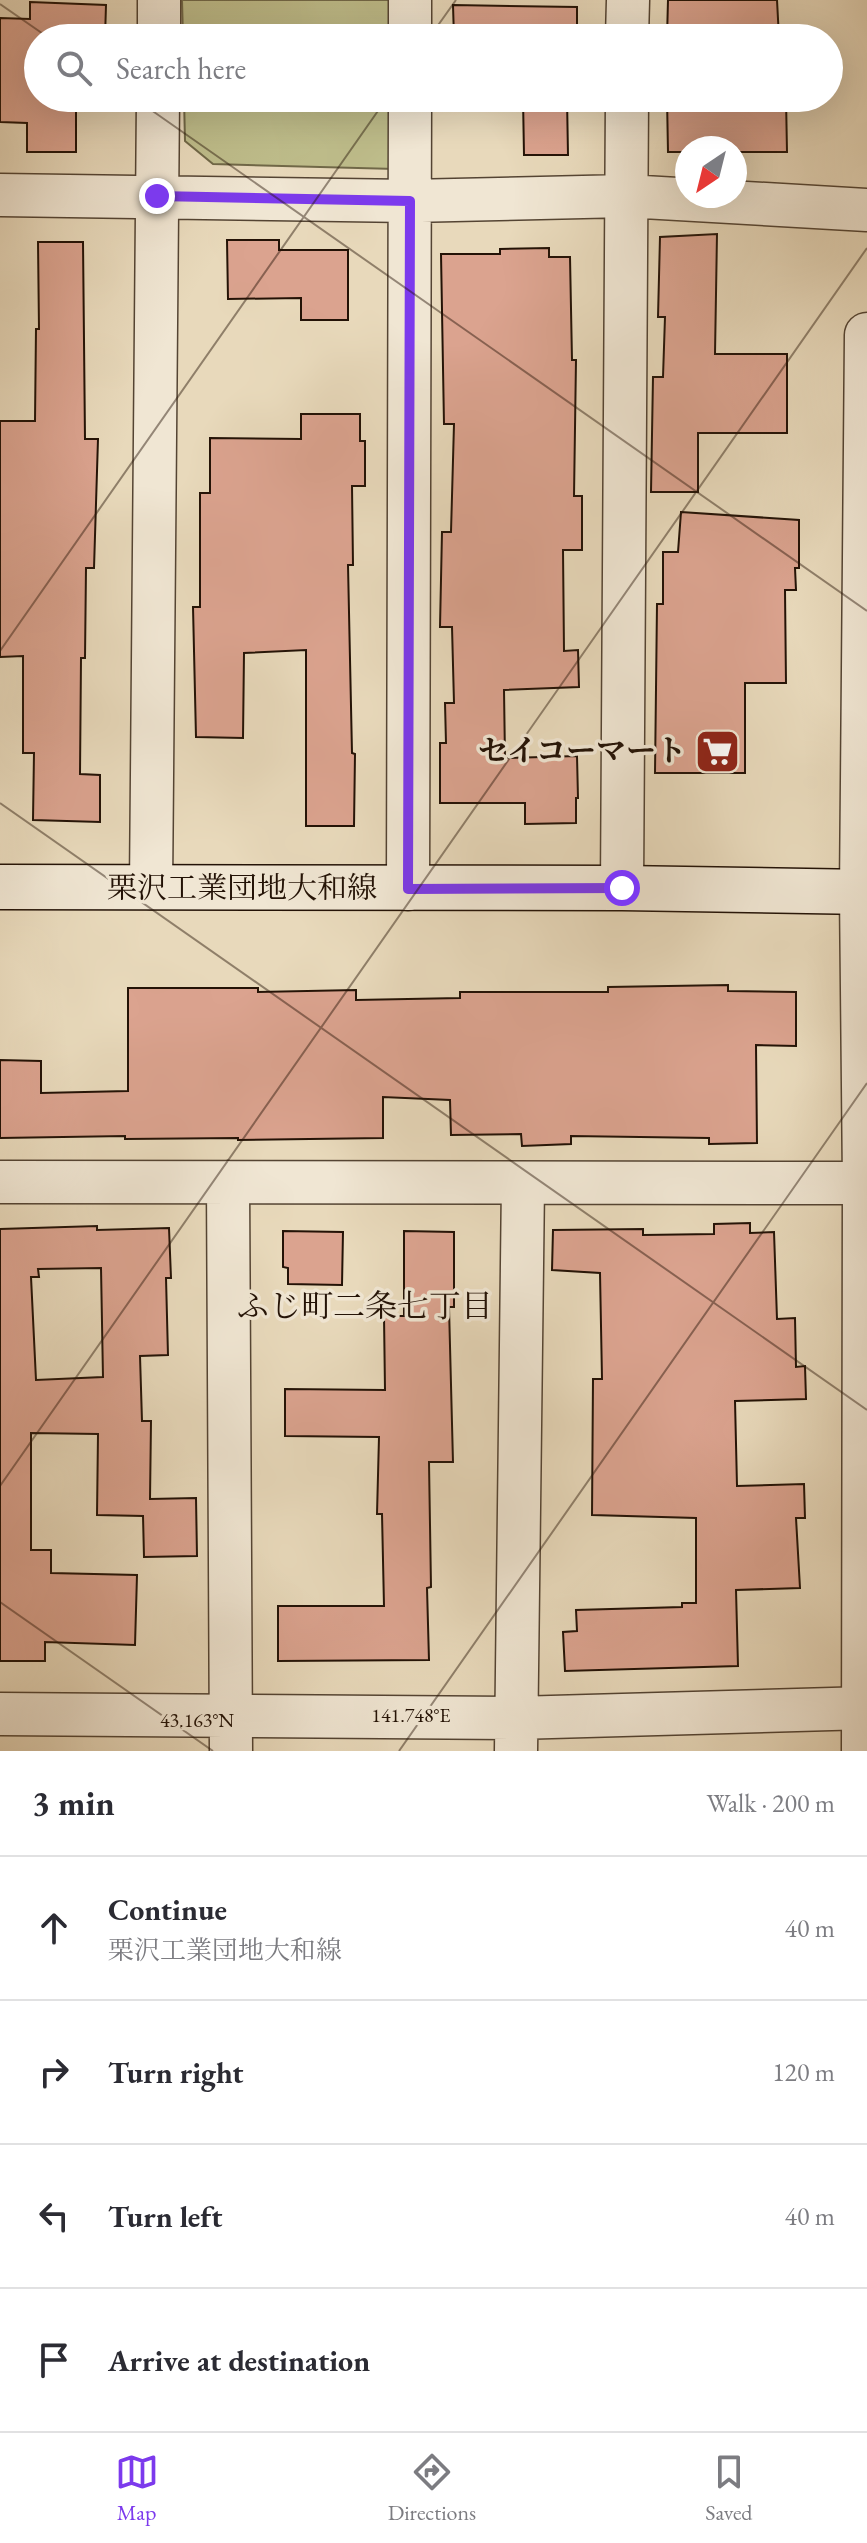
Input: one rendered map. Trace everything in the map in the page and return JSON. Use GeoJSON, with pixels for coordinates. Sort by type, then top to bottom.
{"type":"FeatureCollection","features":[{"type":"Feature","properties":{"kind":"street"},"geometry":{"type":"LineString","coordinates":[[159,0],[159,24]]}},
{"type":"Feature","properties":{"kind":"street"},"geometry":{"type":"LineString","coordinates":[[410,0],[410,24]]}},
{"type":"Feature","properties":{"kind":"street"},"geometry":{"type":"LineString","coordinates":[[627,24],[628,0]]}},
{"type":"Feature","properties":{"kind":"street"},"geometry":{"type":"LineString","coordinates":[[151,888],[158,112]]}},
{"type":"Feature","properties":{"kind":"street"},"geometry":{"type":"LineString","coordinates":[[408,889],[410,112]]}},
{"type":"Feature","properties":{"kind":"street"},"geometry":{"type":"LineString","coordinates":[[622,888],[627,112]]}},
{"type":"Feature","properties":{"kind":"street"},"geometry":{"type":"LineString","coordinates":[[0,195],[410,201],[626,196],[867,210]]}},
{"type":"Feature","properties":{"kind":"street"},"geometry":{"type":"LineString","coordinates":[[0,1714],[231,1734],[516,1735],[865,1723],[867,335]]}},
{"type":"Feature","properties":{"kind":"street","name":"栗沢工業団地大和線"},"geometry":{"type":"LineString","coordinates":[[0,887],[622,888],[864,892]]}},
{"type":"Feature","properties":{"kind":"street"},"geometry":{"type":"LineString","coordinates":[[0,1182],[866,1183]]}},
{"type":"Feature","properties":{"kind":"street"},"geometry":{"type":"LineString","coordinates":[[228,1182],[231,1734]]}},
{"type":"Feature","properties":{"kind":"street"},"geometry":{"type":"LineString","coordinates":[[516,1735],[523,1183]]}},
{"type":"Feature","properties":{"kind":"shaded area"},"geometry":{"type":"Polygon","coordinates":[[[182,0],[391,0],[392,24],[183,24],[182,0]]]}},
{"type":"Feature","properties":{"kind":"shaded area"},"geometry":{"type":"Polygon","coordinates":[[[184,112],[393,112],[395,169],[213,164],[185,141],[184,112]]]}},
{"type":"Feature","properties":{"kind":"building"},"geometry":{"type":"Polygon","coordinates":[[[668,0],[777,0],[778,24],[667,24],[668,0]]]}},
{"type":"Feature","properties":{"kind":"building"},"geometry":{"type":"Polygon","coordinates":[[[30,2],[106,5],[105,24],[24,24],[24,112],[76,112],[76,152],[27,152],[27,123],[0,122],[0,18],[30,19],[30,2]]]}},
{"type":"Feature","properties":{"kind":"building"},"geometry":{"type":"Polygon","coordinates":[[[453,5],[577,7],[577,24],[454,24],[453,5]]]}},
{"type":"Feature","properties":{"kind":"building"},"geometry":{"type":"Polygon","coordinates":[[[523,112],[567,112],[568,155],[524,155],[523,112]]]}},
{"type":"Feature","properties":{"kind":"building"},"geometry":{"type":"Polygon","coordinates":[[[667,112],[786,112],[787,152],[747,152],[747,136],[675,136],[675,152],[668,152],[667,112]]]}},
{"type":"Feature","properties":{"kind":"building"},"geometry":{"type":"Polygon","coordinates":[[[717,234],[715,354],[787,354],[787,433],[698,433],[698,492],[651,492],[653,377],[663,377],[665,317],[658,317],[660,237],[717,234]]]}},
{"type":"Feature","properties":{"kind":"building"},"geometry":{"type":"Polygon","coordinates":[[[227,240],[279,240],[279,250],[348,250],[348,320],[301,320],[301,298],[228,299],[227,240]]]}},
{"type":"Feature","properties":{"kind":"building"},"geometry":{"type":"Polygon","coordinates":[[[38,242],[83,242],[85,439],[98,439],[94,568],[86,568],[85,658],[81,658],[80,774],[100,775],[100,822],[33,820],[34,753],[23,753],[23,656],[0,657],[0,421],[35,421],[36,329],[39,329],[38,242]]]}},
{"type":"Feature","properties":{"kind":"building"},"geometry":{"type":"Polygon","coordinates":[[[549,248],[549,257],[570,257],[572,360],[576,360],[574,496],[582,496],[582,550],[563,550],[564,651],[578,650],[579,687],[504,690],[505,758],[577,756],[578,798],[576,823],[525,824],[525,803],[440,803],[440,743],[446,743],[445,703],[454,703],[452,627],[440,627],[442,532],[451,532],[454,424],[444,424],[441,254],[500,254],[500,249],[549,248]]]}},
{"type":"Feature","properties":{"kind":"building"},"geometry":{"type":"Polygon","coordinates":[[[301,414],[360,414],[360,441],[365,441],[365,486],[352,486],[353,565],[348,565],[352,753],[355,754],[354,826],[306,826],[306,650],[244,653],[243,738],[196,737],[193,607],[200,607],[200,493],[210,493],[210,438],[301,439],[301,414]]]}},
{"type":"Feature","properties":{"kind":"building"},"geometry":{"type":"Polygon","coordinates":[[[681,512],[799,520],[796,590],[785,590],[786,683],[745,683],[745,773],[655,773],[657,604],[663,604],[663,552],[678,552],[681,512]]]}},
{"type":"Feature","properties":{"kind":"building"},"geometry":{"type":"Polygon","coordinates":[[[728,985],[728,991],[796,992],[796,1046],[756,1045],[757,1143],[709,1144],[709,1138],[571,1136],[571,1144],[522,1146],[521,1134],[451,1135],[450,1100],[383,1097],[383,1138],[0,1138],[0,1060],[41,1061],[41,1093],[128,1091],[128,988],[258,988],[258,992],[356,990],[356,1000],[460,998],[460,992],[608,992],[608,987],[728,985]]]}},
{"type":"Feature","properties":{"kind":"building"},"geometry":{"type":"Polygon","coordinates":[[[750,1223],[750,1233],[774,1232],[777,1319],[795,1318],[796,1367],[805,1366],[806,1399],[735,1401],[737,1486],[804,1484],[805,1518],[796,1518],[800,1588],[736,1590],[738,1666],[565,1671],[563,1632],[577,1631],[576,1610],[682,1607],[682,1603],[696,1603],[696,1518],[592,1515],[593,1379],[602,1379],[600,1273],[552,1270],[553,1230],[643,1229],[643,1235],[714,1234],[714,1224],[750,1223]]]}},
{"type":"Feature","properties":{"kind":"building"},"geometry":{"type":"Polygon","coordinates":[[[97,1226],[97,1230],[169,1228],[171,1278],[166,1278],[168,1355],[140,1356],[142,1421],[151,1421],[150,1499],[196,1498],[197,1556],[144,1557],[143,1516],[97,1515],[98,1434],[31,1433],[31,1550],[51,1550],[51,1573],[137,1575],[135,1645],[45,1642],[45,1661],[0,1661],[0,1229],[97,1226]],[[101,1268],[38,1269],[39,1277],[31,1277],[36,1380],[103,1377],[101,1268]]]}},
{"type":"Feature","properties":{"kind":"building"},"geometry":{"type":"Polygon","coordinates":[[[283,1231],[343,1232],[342,1285],[288,1284],[288,1268],[283,1267],[283,1231]]]}},
{"type":"Feature","properties":{"kind":"building"},"geometry":{"type":"Polygon","coordinates":[[[404,1231],[454,1232],[454,1307],[449,1307],[453,1462],[429,1462],[429,1660],[278,1661],[278,1606],[384,1606],[382,1514],[377,1514],[379,1437],[285,1436],[285,1389],[385,1390],[384,1316],[404,1316],[404,1231]]]}},
{"type":"Feature","properties":{"kind":"place","name":"セイコーマート"},"geometry":{"type":"Point","coordinates":[717,751]}},
{"type":"Feature","properties":{"kind":"district","name":"ふじ町二条七丁目"},"geometry":{"type":"Point","coordinates":[365,1306]}},
{"type":"Feature","properties":{"kind":"route"},"geometry":{"type":"LineString","coordinates":[[157,196],[410,201],[408,889],[622,888]]}}]}
